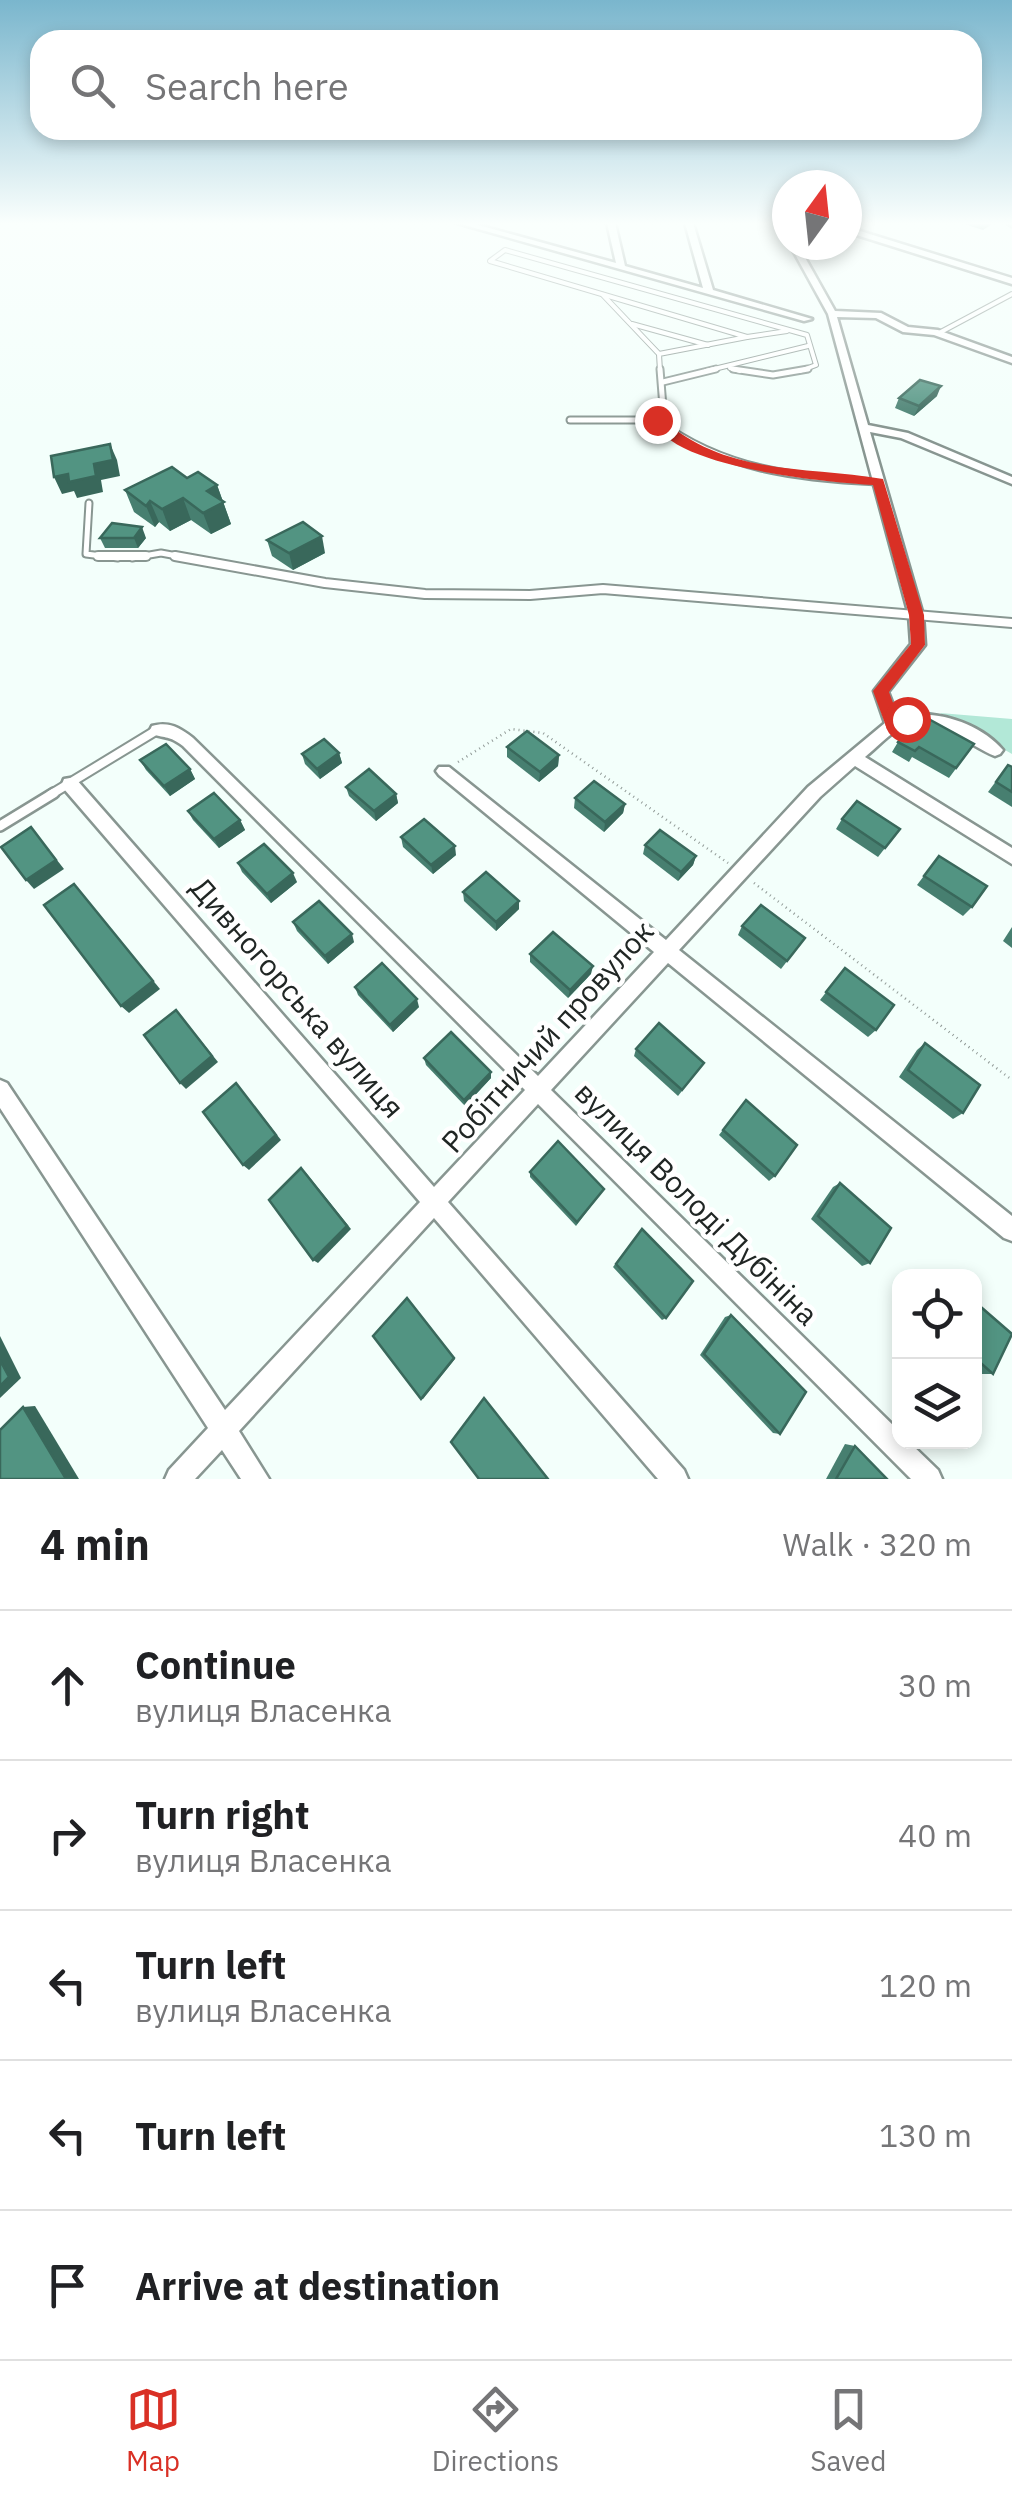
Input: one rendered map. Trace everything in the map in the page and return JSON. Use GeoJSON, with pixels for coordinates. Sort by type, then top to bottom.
{"type":"FeatureCollection","features":[{"type":"Feature","properties":{"kind":"street"},"geometry":{"type":"LineString","coordinates":[[709,292],[808,320]]}},
{"type":"Feature","properties":{"kind":"street"},"geometry":{"type":"LineString","coordinates":[[820,292],[832,314],[916,615],[918,645],[881,691],[893,725],[907,719],[939,720],[995,750]]}},
{"type":"Feature","properties":{"kind":"street"},"geometry":{"type":"LineString","coordinates":[[832,314],[878,316],[906,330],[939,333],[1012,360]]}},
{"type":"Feature","properties":{"kind":"street"},"geometry":{"type":"LineString","coordinates":[[863,427],[904,434],[1012,481]]}},
{"type":"Feature","properties":{"kind":"street","name":"Робітничий провулок"},"geometry":{"type":"LineString","coordinates":[[178,1479],[814,792],[893,725]]}},
{"type":"Feature","properties":{"kind":"street","name":"вулиця Володі Дубініна"},"geometry":{"type":"LineString","coordinates":[[157,730],[174,732],[188,742],[929,1479]]}},
{"type":"Feature","properties":{"kind":"street"},"geometry":{"type":"LineString","coordinates":[[854,758],[1012,857]]}},
{"type":"Feature","properties":{"kind":"street"},"geometry":{"type":"LineString","coordinates":[[444,772],[1012,1230]]}},
{"type":"Feature","properties":{"kind":"street","name":"Дивногорська вулиця"},"geometry":{"type":"LineString","coordinates":[[70,784],[675,1479]]}},
{"type":"Feature","properties":{"kind":"street"},"geometry":{"type":"LineString","coordinates":[[0,1090],[256,1479]]}},
{"type":"Feature","properties":{"kind":"lane"},"geometry":{"type":"LineString","coordinates":[[593,292],[747,336]]}},
{"type":"Feature","properties":{"kind":"lane"},"geometry":{"type":"LineString","coordinates":[[655,292],[808,335],[816,365],[804,372],[745,375],[730,368]]}},
{"type":"Feature","properties":{"kind":"lane"},"geometry":{"type":"LineString","coordinates":[[939,333],[1012,294]]}},
{"type":"Feature","properties":{"kind":"lane"},"geometry":{"type":"LineString","coordinates":[[603,295],[659,354],[663,407],[657,420]]}},
{"type":"Feature","properties":{"kind":"lane"},"geometry":{"type":"LineString","coordinates":[[632,324],[713,346]]}},
{"type":"Feature","properties":{"kind":"lane"},"geometry":{"type":"LineString","coordinates":[[659,354],[790,330]]}},
{"type":"Feature","properties":{"kind":"lane"},"geometry":{"type":"LineString","coordinates":[[663,382],[808,346]]}},
{"type":"Feature","properties":{"kind":"lane"},"geometry":{"type":"LineString","coordinates":[[570,420],[657,420],[684,444],[790,476],[878,482]]}},
{"type":"Feature","properties":{"kind":"lane"},"geometry":{"type":"LineString","coordinates":[[89,503],[86,554],[112,558],[161,553],[325,583],[425,594],[530,596],[603,589],[1012,623]]}},
{"type":"Feature","properties":{"kind":"lane"},"geometry":{"type":"LineString","coordinates":[[0,826],[157,730]]}},
{"type":"Feature","properties":{"kind":"green space"},"geometry":{"type":"Polygon","coordinates":[[[940,713],[1012,719],[1012,754],[940,713]]]}},
{"type":"Feature","properties":{"kind":"building"},"geometry":{"type":"Polygon","coordinates":[[[920,380],[941,386],[919,406],[899,398],[920,380]]]}},
{"type":"Feature","properties":{"kind":"building"},"geometry":{"type":"Polygon","coordinates":[[[110,444],[113,460],[94,464],[96,476],[69,482],[68,474],[54,477],[51,456],[110,444]]]}},
{"type":"Feature","properties":{"kind":"building"},"geometry":{"type":"Polygon","coordinates":[[[172,467],[187,478],[198,472],[217,485],[207,491],[224,502],[203,513],[183,498],[162,509],[150,501],[146,506],[125,490],[172,467]]]}},
{"type":"Feature","properties":{"kind":"building"},"geometry":{"type":"Polygon","coordinates":[[[303,522],[322,536],[289,553],[267,540],[303,522]]]}},
{"type":"Feature","properties":{"kind":"building"},"geometry":{"type":"Polygon","coordinates":[[[112,523],[142,527],[134,538],[100,538],[112,523]]]}},
{"type":"Feature","properties":{"kind":"building"},"geometry":{"type":"Polygon","coordinates":[[[925,717],[974,744],[956,768],[919,747],[915,751],[898,742],[917,718],[925,717]]]}},
{"type":"Feature","properties":{"kind":"building"},"geometry":{"type":"Polygon","coordinates":[[[527,731],[559,755],[540,772],[507,747],[527,731]]]}},
{"type":"Feature","properties":{"kind":"building"},"geometry":{"type":"Polygon","coordinates":[[[324,739],[339,753],[317,769],[302,754],[324,739]]]}},
{"type":"Feature","properties":{"kind":"building"},"geometry":{"type":"Polygon","coordinates":[[[166,744],[190,769],[164,786],[140,760],[166,744]]]}},
{"type":"Feature","properties":{"kind":"building"},"geometry":{"type":"Polygon","coordinates":[[[1008,765],[1012,767],[1012,792],[996,782],[1008,765]]]}},
{"type":"Feature","properties":{"kind":"building"},"geometry":{"type":"Polygon","coordinates":[[[369,769],[396,794],[374,811],[346,787],[369,769]]]}},
{"type":"Feature","properties":{"kind":"building"},"geometry":{"type":"Polygon","coordinates":[[[594,781],[625,804],[605,822],[575,798],[594,781]]]}},
{"type":"Feature","properties":{"kind":"building"},"geometry":{"type":"Polygon","coordinates":[[[214,793],[240,820],[214,839],[188,811],[214,793]]]}},
{"type":"Feature","properties":{"kind":"building"},"geometry":{"type":"Polygon","coordinates":[[[857,801],[900,829],[885,848],[842,819],[857,801]]]}},
{"type":"Feature","properties":{"kind":"building"},"geometry":{"type":"Polygon","coordinates":[[[424,819],[455,846],[431,865],[401,837],[424,819]]]}},
{"type":"Feature","properties":{"kind":"building"},"geometry":{"type":"Polygon","coordinates":[[[31,827],[56,860],[26,880],[1,847],[31,827]]]}},
{"type":"Feature","properties":{"kind":"building"},"geometry":{"type":"Polygon","coordinates":[[[660,830],[696,856],[681,872],[645,845],[660,830]]]}},
{"type":"Feature","properties":{"kind":"building"},"geometry":{"type":"Polygon","coordinates":[[[264,844],[293,873],[267,894],[238,863],[264,844]]]}},
{"type":"Feature","properties":{"kind":"building"},"geometry":{"type":"Polygon","coordinates":[[[939,856],[987,886],[972,907],[924,876],[939,856]]]}},
{"type":"Feature","properties":{"kind":"building"},"geometry":{"type":"Polygon","coordinates":[[[486,872],[519,901],[496,922],[463,892],[486,872]]]}},
{"type":"Feature","properties":{"kind":"building"},"geometry":{"type":"Polygon","coordinates":[[[74,884],[153,981],[121,1006],[44,905],[74,884]]]}},
{"type":"Feature","properties":{"kind":"building"},"geometry":{"type":"Polygon","coordinates":[[[319,901],[352,934],[325,956],[293,922],[319,901]]]}},
{"type":"Feature","properties":{"kind":"building"},"geometry":{"type":"Polygon","coordinates":[[[761,905],[805,938],[787,961],[742,926],[761,905]]]}},
{"type":"Feature","properties":{"kind":"building"},"geometry":{"type":"Polygon","coordinates":[[[553,932],[593,966],[570,990],[530,954],[553,932]]]}},
{"type":"Feature","properties":{"kind":"building"},"geometry":{"type":"Polygon","coordinates":[[[382,963],[417,999],[390,1025],[355,987],[382,963]]]}},
{"type":"Feature","properties":{"kind":"building"},"geometry":{"type":"Polygon","coordinates":[[[845,968],[894,1005],[876,1030],[826,992],[845,968]]]}},
{"type":"Feature","properties":{"kind":"building"},"geometry":{"type":"Polygon","coordinates":[[[176,1010],[212,1056],[180,1083],[144,1035],[176,1010]]]}},
{"type":"Feature","properties":{"kind":"building"},"geometry":{"type":"Polygon","coordinates":[[[659,1023],[704,1063],[682,1090],[636,1049],[659,1023]]]}},
{"type":"Feature","properties":{"kind":"building"},"geometry":{"type":"Polygon","coordinates":[[[451,1032],[491,1072],[464,1100],[424,1058],[451,1032]]]}},
{"type":"Feature","properties":{"kind":"building"},"geometry":{"type":"Polygon","coordinates":[[[925,1043],[980,1085],[963,1113],[908,1070],[925,1043]]]}},
{"type":"Feature","properties":{"kind":"building"},"geometry":{"type":"Polygon","coordinates":[[[236,1083],[276,1135],[243,1165],[203,1112],[236,1083]]]}},
{"type":"Feature","properties":{"kind":"building"},"geometry":{"type":"Polygon","coordinates":[[[746,1100],[797,1145],[775,1176],[723,1130],[746,1100]]]}},
{"type":"Feature","properties":{"kind":"building"},"geometry":{"type":"Polygon","coordinates":[[[558,1141],[604,1189],[577,1222],[530,1172],[558,1141]]]}},
{"type":"Feature","properties":{"kind":"building"},"geometry":{"type":"Polygon","coordinates":[[[301,1168],[347,1226],[313,1260],[269,1200],[301,1168]]]}},
{"type":"Feature","properties":{"kind":"building"},"geometry":{"type":"Polygon","coordinates":[[[840,1183],[891,1228],[870,1263],[818,1216],[840,1183]]]}},
{"type":"Feature","properties":{"kind":"building"},"geometry":{"type":"Polygon","coordinates":[[[642,1229],[693,1281],[666,1318],[616,1264],[642,1229]]]}},
{"type":"Feature","properties":{"kind":"building"},"geometry":{"type":"Polygon","coordinates":[[[407,1298],[454,1358],[421,1399],[373,1336],[407,1298]]]}},
{"type":"Feature","properties":{"kind":"building"},"geometry":{"type":"Polygon","coordinates":[[[982,1308],[1012,1334],[993,1374],[982,1364],[982,1308]]]}},
{"type":"Feature","properties":{"kind":"building"},"geometry":{"type":"Polygon","coordinates":[[[731,1315],[806,1392],[780,1434],[704,1354],[731,1315]]]}},
{"type":"Feature","properties":{"kind":"building"},"geometry":{"type":"Polygon","coordinates":[[[0,1360],[9,1377],[0,1386],[0,1360]]]}},
{"type":"Feature","properties":{"kind":"building"},"geometry":{"type":"Polygon","coordinates":[[[484,1398],[548,1479],[479,1479],[451,1442],[484,1398]]]}},
{"type":"Feature","properties":{"kind":"building"},"geometry":{"type":"Polygon","coordinates":[[[23,1407],[66,1479],[0,1479],[0,1430],[23,1407]]]}},
{"type":"Feature","properties":{"kind":"building"},"geometry":{"type":"Polygon","coordinates":[[[855,1446],[887,1479],[836,1479],[855,1446]]]}},
{"type":"Feature","properties":{"kind":"route"},"geometry":{"type":"LineString","coordinates":[[657,420],[684,444],[790,476],[878,482],[916,615],[918,645],[881,691],[893,725],[907,719]]}}]}
